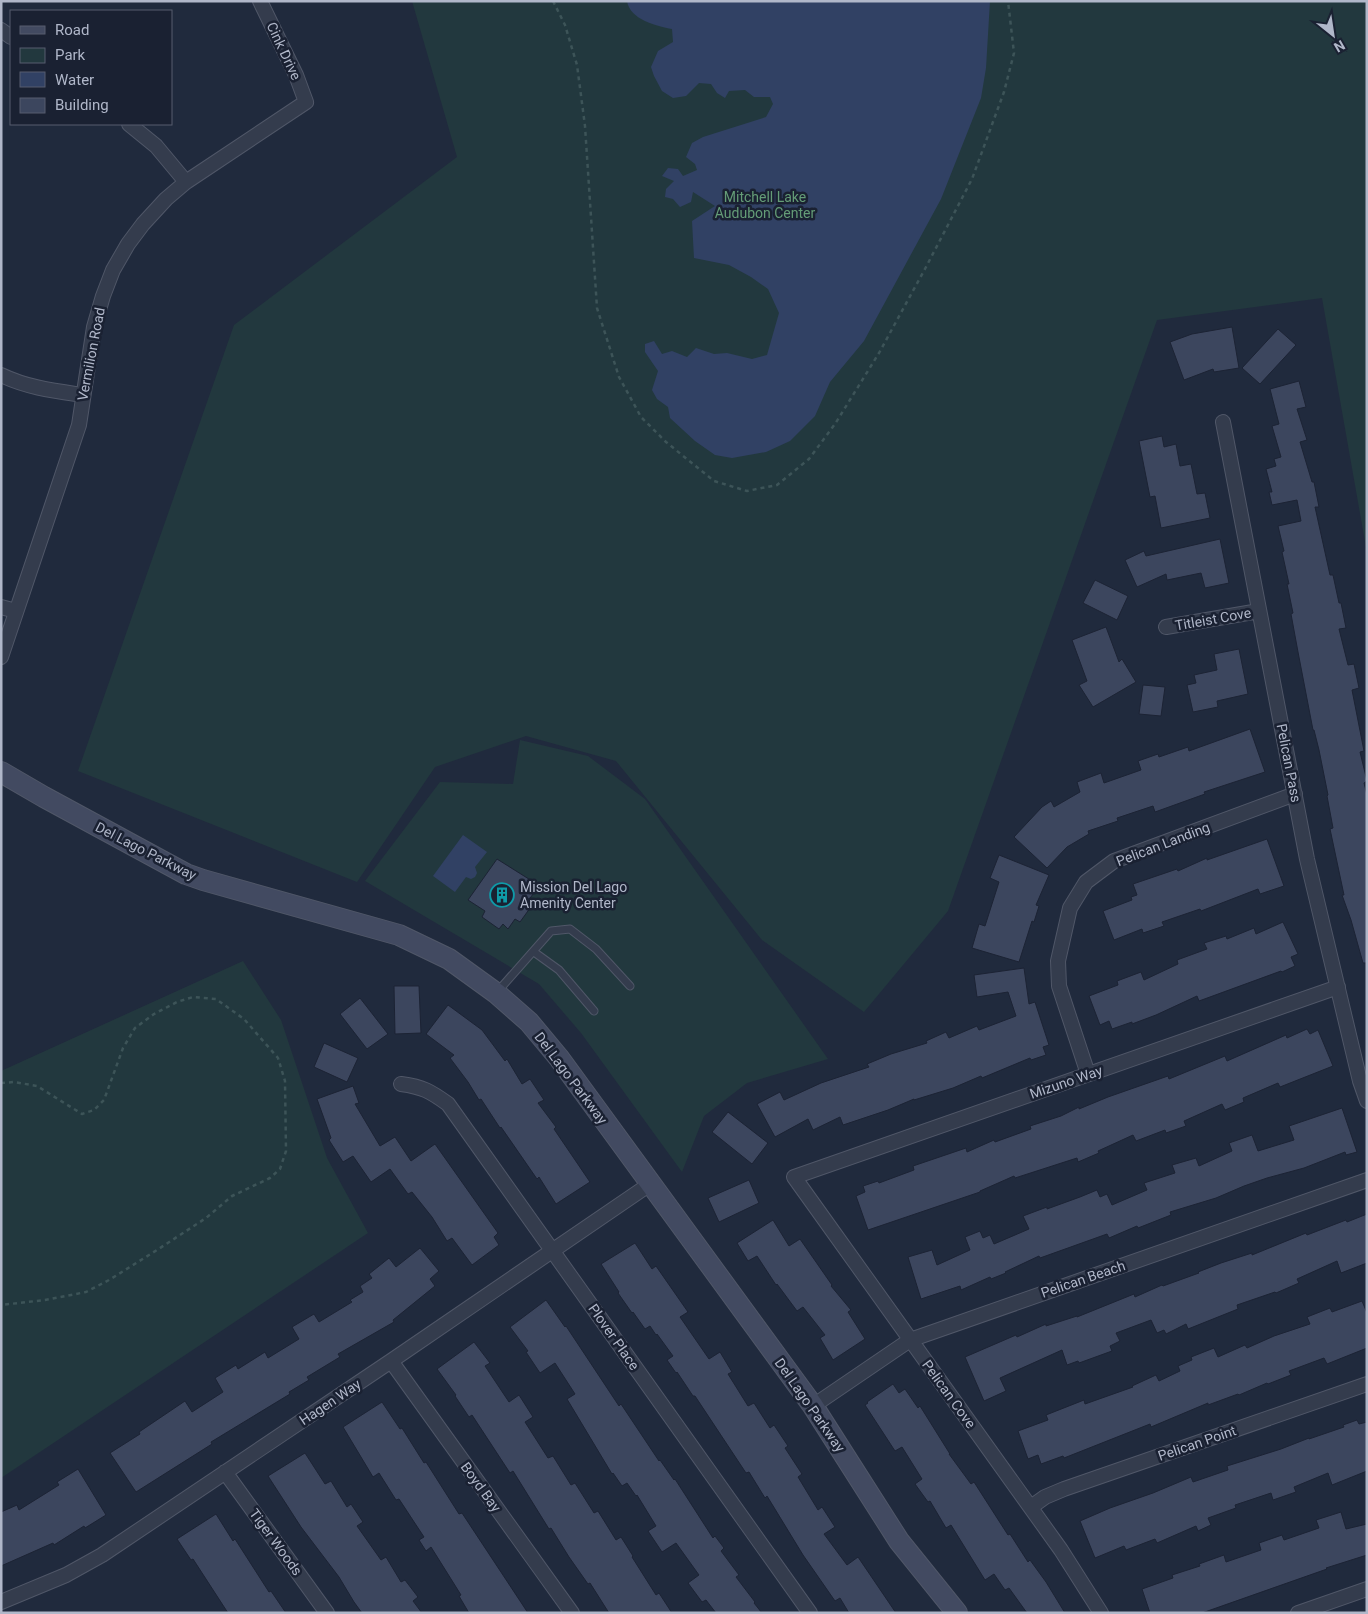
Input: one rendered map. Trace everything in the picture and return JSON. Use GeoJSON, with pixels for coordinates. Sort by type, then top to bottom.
{"type":"FeatureCollection","features":[{"type":"Feature","properties":{"kind":"street","name":"Cink Drive"},"geometry":{"type":"LineString","coordinates":[[260,1],[296,75],[306,102]]}},
{"type":"Feature","properties":{"kind":"street","name":"Vermilion Road"},"geometry":{"type":"LineString","coordinates":[[1,657],[79,425],[94,327],[113,270],[128,244],[166,199],[186,182],[306,102]]}},
{"type":"Feature","properties":{"kind":"street"},"geometry":{"type":"LineString","coordinates":[[130,125],[156,146],[186,182]]}},
{"type":"Feature","properties":{"kind":"street"},"geometry":{"type":"LineString","coordinates":[[1,375],[15,382],[37,388],[84,395]]}},
{"type":"Feature","properties":{"kind":"street","name":"Pelican Pass"},"geometry":{"type":"LineString","coordinates":[[1223,422],[1307,859],[1360,1081],[1367,1101]]}},
{"type":"Feature","properties":{"kind":"street"},"geometry":{"type":"LineString","coordinates":[[1,607],[16,612]]}},
{"type":"Feature","properties":{"kind":"street","name":"Titleist Cove"},"geometry":{"type":"LineString","coordinates":[[1166,628],[1260,611]]}},
{"type":"Feature","properties":{"kind":"street","name":"Del Lago Parkway"},"geometry":{"type":"LineString","coordinates":[[1,772],[186,874],[399,935],[449,959],[496,993],[529,1022],[558,1058],[813,1406],[899,1541],[958,1613]]}},
{"type":"Feature","properties":{"kind":"street","name":"Pelican Landing"},"geometry":{"type":"LineString","coordinates":[[1088,1074],[1059,986],[1058,961],[1070,908],[1086,882],[1114,861],[1295,794]]}},
{"type":"Feature","properties":{"kind":"street","name":"Mizuno Way"},"geometry":{"type":"LineString","coordinates":[[794,1177],[1338,987]]}},
{"type":"Feature","properties":{"kind":"street","name":"Plover Place"},"geometry":{"type":"LineString","coordinates":[[401,1084],[416,1086],[430,1091],[448,1104],[810,1613]]}},
{"type":"Feature","properties":{"kind":"street","name":"Pelican Cove"},"geometry":{"type":"LineString","coordinates":[[794,1177],[1061,1550],[1101,1613]]}},
{"type":"Feature","properties":{"kind":"street","name":"Pelican Beach"},"geometry":{"type":"LineString","coordinates":[[813,1406],[910,1340],[1367,1180]]}},
{"type":"Feature","properties":{"kind":"street","name":"Hagen Way"},"geometry":{"type":"LineString","coordinates":[[1,1602],[66,1575],[102,1555],[650,1184]]}},
{"type":"Feature","properties":{"kind":"street","name":"Boyd Bay"},"geometry":{"type":"LineString","coordinates":[[391,1361],[572,1613]]}},
{"type":"Feature","properties":{"kind":"street","name":"Pelican Point"},"geometry":{"type":"LineString","coordinates":[[1031,1508],[1045,1498],[1064,1489],[1367,1384]]}},
{"type":"Feature","properties":{"kind":"street","name":"Tiger Woods"},"geometry":{"type":"LineString","coordinates":[[225,1472],[326,1613]]}},
{"type":"Feature","properties":{"kind":"street"},"geometry":{"type":"LineString","coordinates":[[1298,1613],[1367,1589]]}},
{"type":"Feature","properties":{"kind":"lane"},"geometry":{"type":"LineString","coordinates":[[496,993],[551,932],[570,929],[596,949],[630,986]]}},
{"type":"Feature","properties":{"kind":"lane"},"geometry":{"type":"LineString","coordinates":[[534,952],[559,970],[594,1011]]}},
{"type":"Feature","properties":{"kind":"path"},"geometry":{"type":"LineString","coordinates":[[553,1],[565,25],[577,65],[585,126],[597,308],[619,377],[641,417],[666,442],[714,481],[747,490],[777,484],[809,459],[835,424],[879,353],[926,267],[972,179],[1004,92],[1014,53],[1008,1]]}},
{"type":"Feature","properties":{"kind":"path"},"geometry":{"type":"LineString","coordinates":[[1,1084],[14,1082],[37,1086],[82,1114],[94,1110],[104,1100],[124,1048],[135,1028],[154,1014],[193,996],[216,999],[244,1019],[278,1058],[285,1081],[286,1126],[286,1150],[280,1170],[270,1178],[232,1196],[206,1218],[157,1250],[86,1292],[45,1300],[1,1305]]}},
{"type":"Feature","properties":{"kind":"green space","name":"Mitchell Lake Audubon Center"},"geometry":{"type":"Polygon","coordinates":[[[412,1],[1367,1],[1367,553],[1322,298],[1157,320],[948,911],[864,1012],[762,940],[616,761],[526,736],[435,767],[357,882],[78,771],[234,325],[457,157],[412,1]]]}},
{"type":"Feature","properties":{"kind":"green space"},"geometry":{"type":"Polygon","coordinates":[[[520,740],[588,756],[645,799],[828,1059],[747,1083],[704,1116],[682,1172],[581,1033],[539,984],[365,881],[440,782],[513,784],[520,740]]]}},
{"type":"Feature","properties":{"kind":"green space"},"geometry":{"type":"Polygon","coordinates":[[[243,961],[281,1020],[327,1158],[368,1233],[1,1478],[1,1071],[243,961]]]}},
{"type":"Feature","properties":{"kind":"water"},"geometry":{"type":"Polygon","coordinates":[[[627,1],[990,1],[986,68],[981,98],[941,199],[864,341],[830,382],[815,416],[790,441],[766,452],[732,458],[715,455],[695,441],[670,418],[668,407],[657,399],[652,390],[658,371],[645,352],[645,344],[654,341],[662,354],[672,351],[687,357],[696,348],[714,354],[727,353],[752,359],[767,355],[779,313],[768,289],[729,265],[694,258],[692,221],[715,206],[693,192],[691,202],[680,207],[673,199],[665,197],[666,189],[674,181],[662,176],[668,168],[678,169],[683,176],[697,170],[695,164],[686,157],[692,143],[703,137],[766,117],[773,104],[770,97],[754,97],[745,90],[729,91],[725,98],[717,93],[711,84],[699,83],[686,96],[673,98],[662,91],[651,67],[658,51],[673,42],[672,29],[645,21],[633,13],[627,1]]]}},
{"type":"Feature","properties":{"kind":"water"},"geometry":{"type":"Polygon","coordinates":[[[463,835],[487,852],[475,867],[477,873],[475,877],[471,879],[466,877],[455,892],[433,876],[463,835]]]}},
{"type":"Feature","properties":{"kind":"building"},"geometry":{"type":"Polygon","coordinates":[[[1232,327],[1239,368],[1214,372],[1213,369],[1184,380],[1170,342],[1192,334],[1232,327]]]}},
{"type":"Feature","properties":{"kind":"building"},"geometry":{"type":"Polygon","coordinates":[[[1278,329],[1296,345],[1260,384],[1242,368],[1278,329]]]}},
{"type":"Feature","properties":{"kind":"building"},"geometry":{"type":"Polygon","coordinates":[[[1299,381],[1306,407],[1297,409],[1307,440],[1300,442],[1312,482],[1314,482],[1319,507],[1315,507],[1330,575],[1333,575],[1339,603],[1341,603],[1346,628],[1339,629],[1348,665],[1354,664],[1359,688],[1352,690],[1364,751],[1360,752],[1367,781],[1364,783],[1367,795],[1367,963],[1363,963],[1342,895],[1344,895],[1330,829],[1333,828],[1328,795],[1313,730],[1291,614],[1293,613],[1287,584],[1289,584],[1278,526],[1301,521],[1297,500],[1272,505],[1269,492],[1272,492],[1266,469],[1276,466],[1274,459],[1281,457],[1272,426],[1279,424],[1270,389],[1299,381]]]}},
{"type":"Feature","properties":{"kind":"building"},"geometry":{"type":"Polygon","coordinates":[[[1162,436],[1164,447],[1176,444],[1180,466],[1191,464],[1197,494],[1205,493],[1210,518],[1161,528],[1155,496],[1150,497],[1139,441],[1162,436]]]}},
{"type":"Feature","properties":{"kind":"building"},"geometry":{"type":"Polygon","coordinates":[[[1220,539],[1229,583],[1205,588],[1201,573],[1167,580],[1166,574],[1137,587],[1125,560],[1144,551],[1146,556],[1220,539]]]}},
{"type":"Feature","properties":{"kind":"building"},"geometry":{"type":"Polygon","coordinates":[[[1095,580],[1128,596],[1117,620],[1083,603],[1095,580]]]}},
{"type":"Feature","properties":{"kind":"building"},"geometry":{"type":"Polygon","coordinates":[[[1106,627],[1119,662],[1122,659],[1136,682],[1093,707],[1079,685],[1087,681],[1072,640],[1106,627]]]}},
{"type":"Feature","properties":{"kind":"building"},"geometry":{"type":"Polygon","coordinates":[[[1239,649],[1248,694],[1217,701],[1218,707],[1193,712],[1187,685],[1196,683],[1194,675],[1217,670],[1214,654],[1239,649]]]}},
{"type":"Feature","properties":{"kind":"building"},"geometry":{"type":"Polygon","coordinates":[[[1143,685],[1165,687],[1161,716],[1139,714],[1143,685]]]}},
{"type":"Feature","properties":{"kind":"building"},"geometry":{"type":"Polygon","coordinates":[[[1250,729],[1265,772],[1204,792],[1205,794],[1155,812],[1153,806],[1117,818],[1118,821],[1088,831],[1089,834],[1067,847],[1047,868],[1014,837],[1042,807],[1051,801],[1054,807],[1080,792],[1077,782],[1101,773],[1104,783],[1141,770],[1138,761],[1158,754],[1159,757],[1188,747],[1189,751],[1250,729]]]}},
{"type":"Feature","properties":{"kind":"building"},"geometry":{"type":"Polygon","coordinates":[[[1267,839],[1284,886],[1260,894],[1258,889],[1201,911],[1200,909],[1162,922],[1164,926],[1143,933],[1142,929],[1114,940],[1103,911],[1132,900],[1131,897],[1137,895],[1133,884],[1177,869],[1178,871],[1207,858],[1207,860],[1267,839]]]}},
{"type":"Feature","properties":{"kind":"building"},"geometry":{"type":"Polygon","coordinates":[[[999,855],[1049,875],[1036,905],[1039,906],[1034,922],[1032,921],[1019,962],[972,948],[979,924],[985,926],[999,882],[990,878],[999,855]]]}},
{"type":"Feature","properties":{"kind":"building","name":"Mission Del Lago Amenity Center"},"geometry":{"type":"Polygon","coordinates":[[[497,859],[532,881],[529,887],[536,890],[528,901],[533,904],[520,922],[515,919],[508,929],[503,924],[499,929],[482,917],[485,911],[468,900],[497,859]]]}},
{"type":"Feature","properties":{"kind":"building"},"geometry":{"type":"Polygon","coordinates":[[[1283,922],[1298,954],[1291,957],[1295,966],[1199,1001],[1197,996],[1132,1024],[1132,1022],[1112,1029],[1109,1021],[1100,1025],[1089,996],[1118,985],[1117,981],[1141,972],[1144,980],[1178,964],[1177,960],[1207,949],[1204,943],[1226,936],[1227,939],[1254,928],[1256,934],[1283,922]]]}},
{"type":"Feature","properties":{"kind":"building"},"geometry":{"type":"Polygon","coordinates":[[[1024,968],[1029,1004],[1035,1002],[1049,1045],[1043,1047],[1046,1055],[1031,1060],[1030,1058],[982,1078],[981,1076],[953,1088],[914,1099],[843,1125],[840,1117],[813,1130],[808,1119],[775,1137],[757,1104],[780,1092],[784,1100],[821,1083],[869,1067],[867,1064],[891,1054],[927,1043],[926,1041],[946,1032],[949,1038],[977,1026],[979,1030],[1016,1016],[1008,992],[977,997],[974,975],[1024,968]]]}},
{"type":"Feature","properties":{"kind":"building"},"geometry":{"type":"Polygon","coordinates":[[[394,986],[419,986],[421,1033],[395,1034],[394,986]]]}},
{"type":"Feature","properties":{"kind":"building"},"geometry":{"type":"Polygon","coordinates":[[[360,998],[388,1034],[367,1049],[340,1014],[360,998]]]}},
{"type":"Feature","properties":{"kind":"building"},"geometry":{"type":"Polygon","coordinates":[[[448,1005],[482,1030],[505,1061],[507,1059],[522,1084],[530,1079],[544,1100],[538,1103],[556,1127],[554,1129],[590,1182],[556,1204],[539,1177],[537,1179],[450,1058],[454,1055],[426,1034],[448,1005]]]}},
{"type":"Feature","properties":{"kind":"building"},"geometry":{"type":"Polygon","coordinates":[[[1307,1029],[1310,1034],[1318,1030],[1333,1066],[1280,1087],[1278,1083],[1243,1098],[1244,1102],[1225,1110],[1222,1104],[1184,1121],[1186,1126],[1166,1133],[1165,1130],[1136,1141],[1133,1135],[1078,1162],[1077,1158],[1015,1178],[1014,1176],[980,1192],[868,1230],[856,1196],[865,1192],[863,1186],[878,1181],[879,1183],[914,1170],[913,1166],[966,1148],[967,1152],[994,1140],[995,1142],[1031,1129],[1030,1126],[1061,1116],[1079,1107],[1079,1109],[1168,1076],[1169,1079],[1225,1056],[1227,1061],[1286,1035],[1287,1038],[1307,1029]]]}},
{"type":"Feature","properties":{"kind":"building"},"geometry":{"type":"Polygon","coordinates":[[[324,1043],[358,1058],[347,1082],[314,1067],[324,1043]]]}},
{"type":"Feature","properties":{"kind":"building"},"geometry":{"type":"Polygon","coordinates":[[[353,1086],[359,1103],[355,1104],[380,1146],[395,1137],[411,1161],[435,1144],[498,1233],[494,1237],[499,1245],[472,1265],[452,1238],[447,1241],[432,1217],[412,1192],[408,1194],[390,1169],[371,1182],[353,1156],[343,1162],[329,1140],[331,1138],[317,1099],[353,1086]]]}},
{"type":"Feature","properties":{"kind":"building"},"geometry":{"type":"Polygon","coordinates":[[[1342,1108],[1357,1152],[1346,1155],[1345,1152],[1304,1168],[1267,1178],[1216,1198],[1170,1212],[1171,1215],[1138,1228],[1137,1226],[1109,1238],[1107,1234],[1040,1258],[1039,1256],[1006,1273],[991,1279],[990,1277],[961,1290],[960,1286],[921,1299],[908,1257],[932,1250],[937,1265],[970,1250],[965,1237],[980,1231],[983,1238],[990,1235],[994,1244],[1029,1229],[1023,1216],[1097,1190],[1100,1197],[1107,1194],[1112,1205],[1147,1190],[1144,1183],[1175,1173],[1172,1165],[1196,1158],[1199,1166],[1232,1151],[1229,1143],[1252,1135],[1258,1151],[1294,1140],[1289,1126],[1342,1108]]]}},
{"type":"Feature","properties":{"kind":"building"},"geometry":{"type":"Polygon","coordinates":[[[728,1112],[768,1143],[752,1164],[712,1132],[728,1112]]]}},
{"type":"Feature","properties":{"kind":"building"},"geometry":{"type":"Polygon","coordinates":[[[749,1180],[759,1203],[719,1222],[708,1198],[749,1180]]]}},
{"type":"Feature","properties":{"kind":"building"},"geometry":{"type":"Polygon","coordinates":[[[1367,1214],[1367,1263],[1341,1273],[1337,1261],[1297,1279],[1299,1283],[1276,1293],[1237,1305],[1238,1309],[1188,1329],[1186,1324],[1166,1334],[1164,1330],[1157,1333],[1151,1320],[1116,1333],[1120,1341],[1110,1346],[1112,1351],[1079,1363],[1078,1361],[1067,1365],[1062,1350],[1000,1378],[1006,1391],[984,1401],[965,1357],[1046,1324],[1046,1326],[1077,1317],[1134,1294],[1135,1297],[1162,1285],[1199,1273],[1221,1263],[1252,1253],[1252,1255],[1306,1233],[1307,1235],[1367,1214]]]}},
{"type":"Feature","properties":{"kind":"building"},"geometry":{"type":"Polygon","coordinates":[[[773,1220],[789,1246],[800,1239],[831,1286],[851,1310],[848,1312],[865,1339],[833,1360],[820,1338],[825,1335],[803,1307],[797,1311],[776,1285],[757,1256],[748,1261],[737,1243],[773,1220]]]}},
{"type":"Feature","properties":{"kind":"building"},"geometry":{"type":"Polygon","coordinates":[[[635,1243],[652,1269],[656,1266],[688,1312],[680,1317],[709,1359],[720,1352],[732,1372],[728,1374],[748,1406],[754,1403],[770,1428],[774,1425],[788,1446],[785,1448],[802,1474],[798,1477],[818,1510],[822,1507],[835,1527],[824,1534],[847,1565],[858,1557],[896,1613],[849,1613],[840,1598],[835,1601],[803,1555],[767,1496],[765,1498],[749,1472],[746,1473],[695,1396],[693,1396],[667,1360],[673,1356],[650,1326],[645,1329],[632,1313],[601,1264],[635,1243]]]}},
{"type":"Feature","properties":{"kind":"building"},"geometry":{"type":"Polygon","coordinates":[[[420,1248],[439,1271],[430,1279],[435,1286],[393,1320],[394,1322],[338,1354],[340,1357],[307,1377],[309,1380],[289,1392],[290,1394],[211,1442],[212,1444],[136,1492],[110,1453],[185,1401],[192,1412],[223,1392],[215,1378],[236,1365],[238,1369],[265,1352],[268,1358],[299,1339],[292,1327],[314,1314],[319,1322],[352,1302],[350,1300],[363,1292],[360,1286],[372,1278],[369,1274],[389,1258],[396,1267],[420,1248]]]}},
{"type":"Feature","properties":{"kind":"building"},"geometry":{"type":"Polygon","coordinates":[[[546,1300],[566,1326],[619,1406],[621,1404],[659,1461],[675,1479],[713,1538],[715,1536],[724,1548],[721,1551],[739,1575],[736,1577],[762,1613],[716,1613],[706,1600],[702,1602],[688,1583],[699,1575],[676,1543],[662,1552],[648,1531],[656,1526],[637,1495],[627,1483],[622,1486],[612,1474],[567,1399],[575,1394],[555,1363],[540,1373],[526,1352],[528,1351],[510,1327],[546,1300]]]}},
{"type":"Feature","properties":{"kind":"building"},"geometry":{"type":"Polygon","coordinates":[[[1362,1301],[1367,1313],[1367,1348],[1327,1364],[1324,1358],[1289,1371],[1291,1375],[1268,1384],[1208,1405],[1208,1403],[1151,1427],[1150,1424],[1064,1458],[1063,1456],[1041,1464],[1038,1455],[1028,1459],[1018,1431],[1048,1420],[1046,1415],[1084,1400],[1085,1404],[1133,1387],[1156,1375],[1159,1381],[1180,1371],[1178,1366],[1192,1360],[1191,1357],[1214,1348],[1218,1357],[1245,1345],[1247,1348],[1274,1336],[1310,1324],[1307,1317],[1330,1308],[1332,1312],[1362,1301]]]}},
{"type":"Feature","properties":{"kind":"building"},"geometry":{"type":"Polygon","coordinates":[[[474,1342],[490,1363],[485,1366],[509,1402],[519,1395],[533,1417],[525,1422],[548,1458],[553,1456],[571,1485],[575,1483],[594,1513],[598,1511],[616,1540],[621,1537],[656,1595],[659,1593],[672,1613],[609,1613],[551,1528],[549,1529],[513,1471],[510,1473],[472,1415],[469,1417],[437,1369],[474,1342]]]}},
{"type":"Feature","properties":{"kind":"building"},"geometry":{"type":"Polygon","coordinates":[[[893,1384],[899,1393],[905,1389],[918,1408],[920,1406],[949,1454],[971,1484],[974,1482],[1008,1535],[1010,1534],[1028,1562],[1030,1560],[1065,1613],[1027,1613],[1009,1588],[1005,1590],[994,1574],[985,1580],[951,1525],[946,1528],[930,1501],[928,1502],[915,1484],[922,1479],[902,1447],[895,1451],[865,1405],[893,1384]]]}},
{"type":"Feature","properties":{"kind":"building"},"geometry":{"type":"Polygon","coordinates":[[[382,1402],[400,1429],[402,1428],[424,1463],[426,1462],[459,1514],[462,1513],[528,1613],[469,1613],[459,1596],[461,1595],[431,1547],[426,1551],[419,1540],[424,1537],[399,1499],[396,1500],[379,1473],[373,1477],[343,1427],[382,1402]]]}},
{"type":"Feature","properties":{"kind":"building"},"geometry":{"type":"Polygon","coordinates":[[[1357,1420],[1359,1424],[1367,1422],[1367,1471],[1332,1485],[1328,1473],[1294,1487],[1296,1492],[1273,1500],[1271,1493],[1235,1505],[1236,1508],[1208,1518],[1211,1525],[1198,1531],[1196,1526],[1157,1543],[1155,1539],[1126,1550],[1124,1546],[1095,1558],[1080,1521],[1191,1477],[1193,1482],[1228,1470],[1227,1466],[1344,1427],[1343,1425],[1357,1420]]]}},
{"type":"Feature","properties":{"kind":"building"},"geometry":{"type":"Polygon","coordinates":[[[305,1453],[325,1484],[331,1481],[347,1507],[351,1504],[363,1522],[357,1526],[381,1560],[386,1557],[401,1582],[405,1580],[418,1597],[413,1601],[422,1613],[362,1613],[339,1577],[301,1527],[268,1476],[305,1453]]]}},
{"type":"Feature","properties":{"kind":"building"},"geometry":{"type":"Polygon","coordinates":[[[78,1469],[106,1515],[54,1545],[53,1543],[1,1566],[1,1512],[17,1505],[19,1510],[59,1485],[57,1482],[78,1469]]]}},
{"type":"Feature","properties":{"kind":"building"},"geometry":{"type":"Polygon","coordinates":[[[1341,1512],[1346,1529],[1367,1524],[1367,1555],[1202,1613],[1150,1613],[1142,1589],[1173,1578],[1172,1575],[1200,1566],[1199,1564],[1224,1555],[1226,1562],[1261,1550],[1259,1543],[1282,1535],[1284,1540],[1319,1528],[1316,1520],[1341,1512]]]}},
{"type":"Feature","properties":{"kind":"building"},"geometry":{"type":"Polygon","coordinates":[[[216,1514],[233,1541],[235,1539],[269,1592],[271,1591],[286,1613],[228,1613],[193,1559],[191,1560],[177,1539],[216,1514]]]}},
{"type":"Feature","properties":{"kind":"place","name":"Mission Del Lago Amenity Center"},"geometry":{"type":"Point","coordinates":[502,895]}}]}
